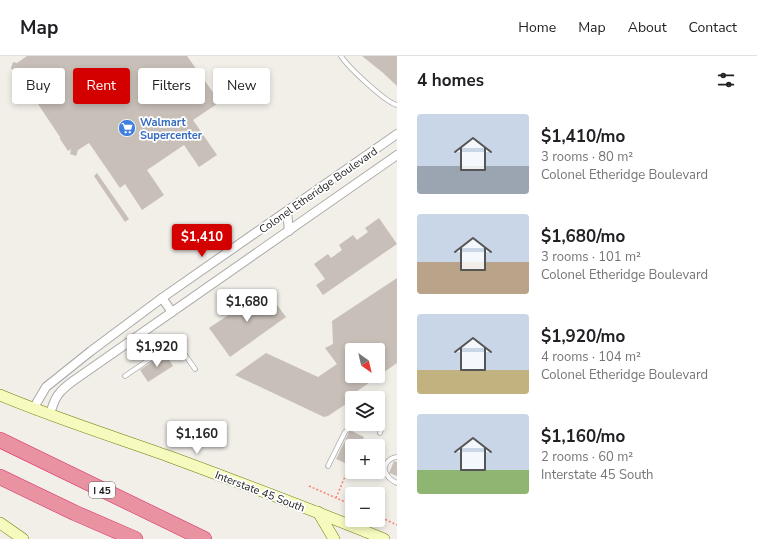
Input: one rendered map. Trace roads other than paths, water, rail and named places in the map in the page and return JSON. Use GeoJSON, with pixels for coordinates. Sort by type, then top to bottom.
{"type":"FeatureCollection","features":[{"type":"Feature","properties":{"kind":"highway","name":"I 45"},"geometry":{"type":"LineString","coordinates":[[0,440],[204,539]]}},
{"type":"Feature","properties":{"kind":"highway"},"geometry":{"type":"LineString","coordinates":[[0,477],[135,539]]}},
{"type":"Feature","properties":{"kind":"highway"},"geometry":{"type":"LineString","coordinates":[[0,482],[50,501]]}},
{"type":"Feature","properties":{"kind":"main road","name":"Interstate 45 South"},"geometry":{"type":"LineString","coordinates":[[0,395],[33,409],[168,456],[318,512],[384,539]]}},
{"type":"Feature","properties":{"kind":"main road"},"geometry":{"type":"LineString","coordinates":[[318,512],[334,539]]}},
{"type":"Feature","properties":{"kind":"main road"},"geometry":{"type":"LineString","coordinates":[[0,523],[23,539]]}},
{"type":"Feature","properties":{"kind":"street","name":"Colonel Etheridge Boulevard"},"geometry":{"type":"LineString","coordinates":[[33,409],[46,387],[67,369],[162,298],[397,134]]}},
{"type":"Feature","properties":{"kind":"street","name":"Colonel Etheridge Boulevard"},"geometry":{"type":"LineString","coordinates":[[50,414],[53,403],[60,390],[397,155]]}},
{"type":"Feature","properties":{"kind":"street"},"geometry":{"type":"LineString","coordinates":[[287,212],[289,230]]}},
{"type":"Feature","properties":{"kind":"street"},"geometry":{"type":"LineString","coordinates":[[162,298],[172,312]]}},
{"type":"Feature","properties":{"kind":"lane"},"geometry":{"type":"LineString","coordinates":[[341,56],[350,67],[386,99],[392,104],[397,105]]}},
{"type":"Feature","properties":{"kind":"lane"},"geometry":{"type":"LineString","coordinates":[[125,376],[166,348],[175,347],[182,352],[195,369]]}},
{"type":"Feature","properties":{"kind":"lane"},"geometry":{"type":"LineString","coordinates":[[328,466],[346,431]]}},
{"type":"Feature","properties":{"kind":"lane"},"geometry":{"type":"LineString","coordinates":[[397,457],[390,459],[387,462],[385,469],[388,477],[397,483]]}},
{"type":"Feature","properties":{"kind":"place","name":"Walmart Supercenter"},"geometry":{"type":"Point","coordinates":[127,128]}}]}
